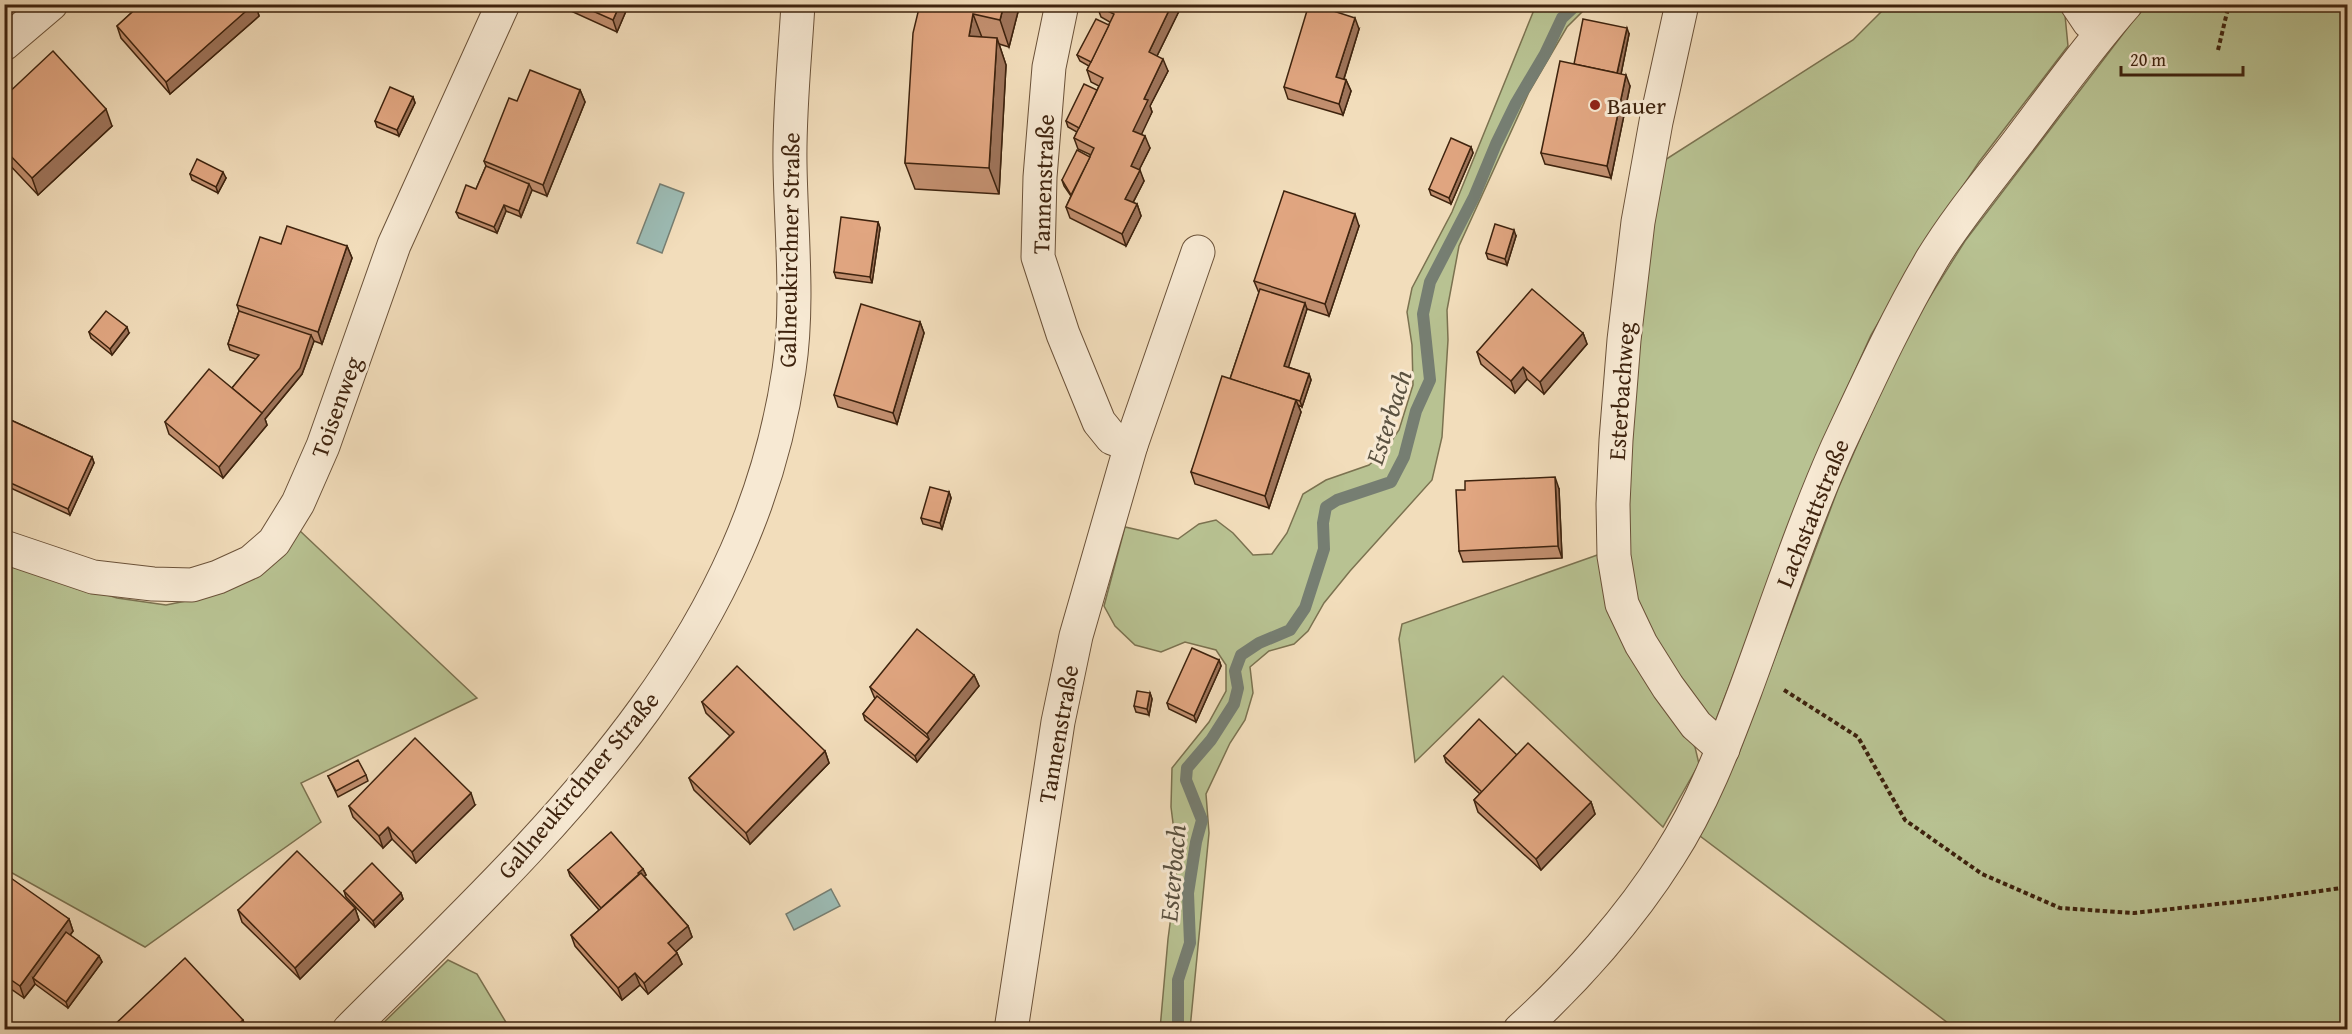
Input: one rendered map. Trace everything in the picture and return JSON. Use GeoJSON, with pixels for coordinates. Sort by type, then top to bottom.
{"type":"FeatureCollection","features":[{"type":"Feature","properties":{"kind":"street"},"geometry":{"type":"LineString","coordinates":[[4,44],[51,4]]}},
{"type":"Feature","properties":{"kind":"street","name":"Toisenweg"},"geometry":{"type":"LineString","coordinates":[[4,547],[93,577],[153,584],[192,585],[218,577],[250,562],[274,542],[298,503],[323,446],[394,245],[503,4]]}},
{"type":"Feature","properties":{"kind":"street","name":"Gallneukirchner Straße"},"geometry":{"type":"LineString","coordinates":[[349,1029],[478,901],[567,806],[616,748],[667,680],[697,632],[729,570],[774,446],[789,368],[794,290],[790,160],[798,4]]}},
{"type":"Feature","properties":{"kind":"street","name":"Tannenstraße"},"geometry":{"type":"LineString","coordinates":[[1062,4],[1049,67],[1040,177],[1038,257],[1063,334],[1099,422],[1112,438],[1131,445]]}},
{"type":"Feature","properties":{"kind":"street","name":"Esterbachweg"},"geometry":{"type":"LineString","coordinates":[[1682,4],[1656,122],[1636,234],[1624,340],[1612,504],[1614,555],[1622,604],[1641,644],[1668,687],[1696,725],[1723,749]]}},
{"type":"Feature","properties":{"kind":"street"},"geometry":{"type":"LineString","coordinates":[[2077,4],[2089,22],[2102,32]]}},
{"type":"Feature","properties":{"kind":"street","name":"Lachstattstraße"},"geometry":{"type":"LineString","coordinates":[[1520,1029],[1544,1008],[1629,912],[1670,855],[1723,749],[1788,570],[1832,462],[1894,328],[1934,257],[1990,179],[2126,4]]}},
{"type":"Feature","properties":{"kind":"street","name":"Tannenstraße"},"geometry":{"type":"LineString","coordinates":[[1011,1029],[1058,722],[1076,636],[1131,445],[1198,252]]}},
{"type":"Feature","properties":{"kind":"path"},"geometry":{"type":"LineString","coordinates":[[2218,50],[2229,4]]}},
{"type":"Feature","properties":{"kind":"path"},"geometry":{"type":"LineString","coordinates":[[1752,672],[1858,737],[1905,820],[1982,874],[2060,908],[2134,913],[2348,888]]}},
{"type":"Feature","properties":{"kind":"green space"},"geometry":{"type":"Polygon","coordinates":[[[1536,5],[1589,5],[1567,27],[1529,92],[1459,246],[1447,310],[1448,340],[1442,437],[1432,480],[1350,571],[1324,603],[1308,631],[1294,644],[1269,651],[1250,667],[1253,693],[1245,720],[1230,743],[1206,794],[1209,833],[1190,1029],[1160,1029],[1178,863],[1171,807],[1172,768],[1209,722],[1226,691],[1226,665],[1216,650],[1185,642],[1161,652],[1135,645],[1115,626],[1104,606],[1125,527],[1178,539],[1199,524],[1216,520],[1233,533],[1253,555],[1272,554],[1287,533],[1303,494],[1326,480],[1369,465],[1384,452],[1399,430],[1413,385],[1412,345],[1407,312],[1412,288],[1452,212],[1536,5]]]}},
{"type":"Feature","properties":{"kind":"green space"},"geometry":{"type":"Polygon","coordinates":[[[1888,5],[2064,5],[2068,46],[1979,162],[1925,243],[1871,335],[1825,437],[1714,725],[1636,620],[1622,506],[1657,165],[1853,40],[1888,5]]]}},
{"type":"Feature","properties":{"kind":"green space"},"geometry":{"type":"Polygon","coordinates":[[[2145,5],[2347,5],[2347,1029],[1956,1029],[1700,836],[1737,758],[1838,489],[1904,338],[1965,241],[2145,5]]]}},
{"type":"Feature","properties":{"kind":"green space"},"geometry":{"type":"Polygon","coordinates":[[[299,530],[477,698],[301,783],[321,822],[145,947],[5,869],[4,557],[57,579],[117,598],[166,605],[211,596],[299,530]]]}},
{"type":"Feature","properties":{"kind":"green space"},"geometry":{"type":"Polygon","coordinates":[[[1603,553],[1633,650],[1695,747],[1699,764],[1663,827],[1503,676],[1415,762],[1399,639],[1402,624],[1603,553]]]}},
{"type":"Feature","properties":{"kind":"green space"},"geometry":{"type":"Polygon","coordinates":[[[448,960],[477,974],[510,1029],[377,1029],[448,960]]]}},
{"type":"Feature","properties":{"kind":"water"},"geometry":{"type":"Polygon","coordinates":[[[660,184],[684,193],[662,253],[637,243],[660,184]]]}},
{"type":"Feature","properties":{"kind":"water"},"geometry":{"type":"Polygon","coordinates":[[[831,889],[840,906],[794,930],[786,914],[831,889]]]}},
{"type":"Feature","properties":{"kind":"building"},"geometry":{"type":"Polygon","coordinates":[[[141,4],[254,4],[166,82],[117,26],[141,4]]]}},
{"type":"Feature","properties":{"kind":"building"},"geometry":{"type":"Polygon","coordinates":[[[577,4],[620,4],[613,20],[577,4]]]}},
{"type":"Feature","properties":{"kind":"building"},"geometry":{"type":"Polygon","coordinates":[[[920,4],[1004,4],[1000,20],[973,14],[969,36],[997,38],[989,168],[905,163],[913,33],[920,4]]]}},
{"type":"Feature","properties":{"kind":"building"},"geometry":{"type":"Polygon","coordinates":[[[1097,4],[1172,4],[1149,52],[1163,59],[1144,99],[1148,100],[1133,131],[1145,136],[1131,166],[1140,170],[1125,199],[1137,204],[1122,234],[1066,207],[1094,148],[1074,138],[1103,78],[1087,70],[1114,14],[1097,4]]]}},
{"type":"Feature","properties":{"kind":"building"},"geometry":{"type":"Polygon","coordinates":[[[1309,4],[1355,18],[1336,77],[1346,80],[1339,104],[1284,87],[1309,4]]]}},
{"type":"Feature","properties":{"kind":"building"},"geometry":{"type":"Polygon","coordinates":[[[1096,19],[1109,25],[1091,62],[1077,55],[1096,19]]]}},
{"type":"Feature","properties":{"kind":"building"},"geometry":{"type":"Polygon","coordinates":[[[1583,19],[1627,28],[1617,73],[1574,64],[1583,19]]]}},
{"type":"Feature","properties":{"kind":"building"},"geometry":{"type":"Polygon","coordinates":[[[53,51],[106,109],[32,178],[4,149],[4,97],[53,51]]]}},
{"type":"Feature","properties":{"kind":"building"},"geometry":{"type":"Polygon","coordinates":[[[1560,61],[1626,75],[1607,166],[1541,153],[1560,61]]]}},
{"type":"Feature","properties":{"kind":"building"},"geometry":{"type":"Polygon","coordinates":[[[530,70],[580,90],[543,185],[484,161],[509,98],[517,101],[530,70]]]}},
{"type":"Feature","properties":{"kind":"building"},"geometry":{"type":"Polygon","coordinates":[[[1084,84],[1097,90],[1079,128],[1066,121],[1084,84]]]}},
{"type":"Feature","properties":{"kind":"building"},"geometry":{"type":"Polygon","coordinates":[[[390,87],[413,97],[397,130],[375,121],[390,87]]]}},
{"type":"Feature","properties":{"kind":"building"},"geometry":{"type":"Polygon","coordinates":[[[1451,138],[1471,147],[1449,198],[1429,189],[1451,138]]]}},
{"type":"Feature","properties":{"kind":"building"},"geometry":{"type":"Polygon","coordinates":[[[1077,150],[1090,157],[1071,195],[1062,180],[1077,150]]]}},
{"type":"Feature","properties":{"kind":"building"},"geometry":{"type":"Polygon","coordinates":[[[197,159],[223,172],[216,187],[190,174],[197,159]]]}},
{"type":"Feature","properties":{"kind":"building"},"geometry":{"type":"Polygon","coordinates":[[[486,166],[529,184],[519,211],[504,205],[494,227],[456,212],[466,185],[476,189],[486,166]]]}},
{"type":"Feature","properties":{"kind":"building"},"geometry":{"type":"Polygon","coordinates":[[[1284,191],[1355,214],[1325,304],[1254,281],[1284,191]]]}},
{"type":"Feature","properties":{"kind":"building"},"geometry":{"type":"Polygon","coordinates":[[[841,217],[878,222],[870,277],[834,272],[841,217]]]}},
{"type":"Feature","properties":{"kind":"building"},"geometry":{"type":"Polygon","coordinates":[[[1495,224],[1514,230],[1505,259],[1486,253],[1495,224]]]}},
{"type":"Feature","properties":{"kind":"building"},"geometry":{"type":"Polygon","coordinates":[[[287,226],[347,246],[318,332],[237,305],[260,237],[281,244],[287,226]]]}},
{"type":"Feature","properties":{"kind":"building"},"geometry":{"type":"Polygon","coordinates":[[[1260,289],[1305,303],[1284,366],[1309,374],[1300,401],[1230,379],[1260,289]]]}},
{"type":"Feature","properties":{"kind":"building"},"geometry":{"type":"Polygon","coordinates":[[[1532,289],[1583,333],[1540,382],[1523,367],[1511,381],[1477,352],[1532,289]]]}},
{"type":"Feature","properties":{"kind":"building"},"geometry":{"type":"Polygon","coordinates":[[[861,304],[920,322],[893,413],[834,395],[861,304]]]}},
{"type":"Feature","properties":{"kind":"building"},"geometry":{"type":"Polygon","coordinates":[[[106,311],[127,327],[110,349],[89,332],[106,311]]]}},
{"type":"Feature","properties":{"kind":"building"},"geometry":{"type":"Polygon","coordinates":[[[239,311],[311,335],[300,368],[262,413],[232,388],[259,355],[228,344],[239,311]]]}},
{"type":"Feature","properties":{"kind":"building"},"geometry":{"type":"Polygon","coordinates":[[[209,369],[262,413],[219,467],[165,422],[209,369]]]}},
{"type":"Feature","properties":{"kind":"building"},"geometry":{"type":"Polygon","coordinates":[[[1222,376],[1296,400],[1265,496],[1191,472],[1222,376]]]}},
{"type":"Feature","properties":{"kind":"building"},"geometry":{"type":"Polygon","coordinates":[[[4,417],[92,457],[68,509],[4,480],[4,417]]]}},
{"type":"Feature","properties":{"kind":"building"},"geometry":{"type":"Polygon","coordinates":[[[1555,477],[1558,546],[1459,551],[1456,490],[1465,490],[1465,481],[1555,477]]]}},
{"type":"Feature","properties":{"kind":"building"},"geometry":{"type":"Polygon","coordinates":[[[930,487],[949,492],[940,523],[921,518],[930,487]]]}},
{"type":"Feature","properties":{"kind":"building"},"geometry":{"type":"Polygon","coordinates":[[[917,629],[974,675],[927,734],[870,687],[917,629]]]}},
{"type":"Feature","properties":{"kind":"building"},"geometry":{"type":"Polygon","coordinates":[[[1192,648],[1219,660],[1194,716],[1167,703],[1192,648]]]}},
{"type":"Feature","properties":{"kind":"building"},"geometry":{"type":"Polygon","coordinates":[[[737,666],[825,751],[746,833],[689,778],[734,732],[702,702],[737,666]]]}},
{"type":"Feature","properties":{"kind":"building"},"geometry":{"type":"Polygon","coordinates":[[[1137,691],[1150,693],[1147,709],[1134,706],[1137,691]]]}},
{"type":"Feature","properties":{"kind":"building"},"geometry":{"type":"Polygon","coordinates":[[[877,696],[929,739],[915,756],[863,714],[877,696]]]}},
{"type":"Feature","properties":{"kind":"building"},"geometry":{"type":"Polygon","coordinates":[[[1479,719],[1517,755],[1482,792],[1444,756],[1479,719]]]}},
{"type":"Feature","properties":{"kind":"building"},"geometry":{"type":"Polygon","coordinates":[[[415,738],[471,793],[412,852],[388,827],[379,836],[349,806],[415,738]]]}},
{"type":"Feature","properties":{"kind":"building"},"geometry":{"type":"Polygon","coordinates":[[[1528,743],[1591,802],[1536,859],[1474,800],[1528,743]]]}},
{"type":"Feature","properties":{"kind":"building"},"geometry":{"type":"Polygon","coordinates":[[[358,760],[366,775],[336,791],[328,776],[358,760]]]}},
{"type":"Feature","properties":{"kind":"building"},"geometry":{"type":"Polygon","coordinates":[[[611,832],[643,869],[601,908],[568,870],[611,832]]]}},
{"type":"Feature","properties":{"kind":"building"},"geometry":{"type":"Polygon","coordinates":[[[297,851],[355,908],[295,968],[238,910],[297,851]]]}},
{"type":"Feature","properties":{"kind":"building"},"geometry":{"type":"Polygon","coordinates":[[[372,863],[401,893],[373,921],[344,891],[372,863]]]}},
{"type":"Feature","properties":{"kind":"building"},"geometry":{"type":"Polygon","coordinates":[[[641,873],[688,926],[668,943],[677,953],[644,983],[635,973],[618,988],[571,935],[641,873]]]}},
{"type":"Feature","properties":{"kind":"building"},"geometry":{"type":"Polygon","coordinates":[[[8,876],[69,919],[20,986],[4,975],[4,880],[8,876]]]}},
{"type":"Feature","properties":{"kind":"building"},"geometry":{"type":"Polygon","coordinates":[[[66,932],[99,956],[66,1002],[33,978],[66,932]]]}},
{"type":"Feature","properties":{"kind":"building"},"geometry":{"type":"Polygon","coordinates":[[[185,958],[243,1020],[232,1029],[110,1029],[185,958]]]}},
{"type":"Feature","properties":{"kind":"waterway","name":"Esterbach"},"geometry":{"type":"LineString","coordinates":[[1178,1030],[1178,980],[1190,943],[1188,893],[1202,820],[1186,780],[1187,768],[1211,740],[1234,704],[1238,688],[1235,671],[1241,655],[1259,643],[1290,630],[1305,608],[1324,549],[1323,523],[1326,507],[1337,500],[1391,482],[1404,457],[1416,411],[1430,380],[1423,314],[1430,282],[1474,197],[1516,103],[1545,54],[1562,18],[1577,4]]}},
{"type":"Feature","properties":{"kind":"place","name":"Bauer"},"geometry":{"type":"Point","coordinates":[1595,105]}}]}
